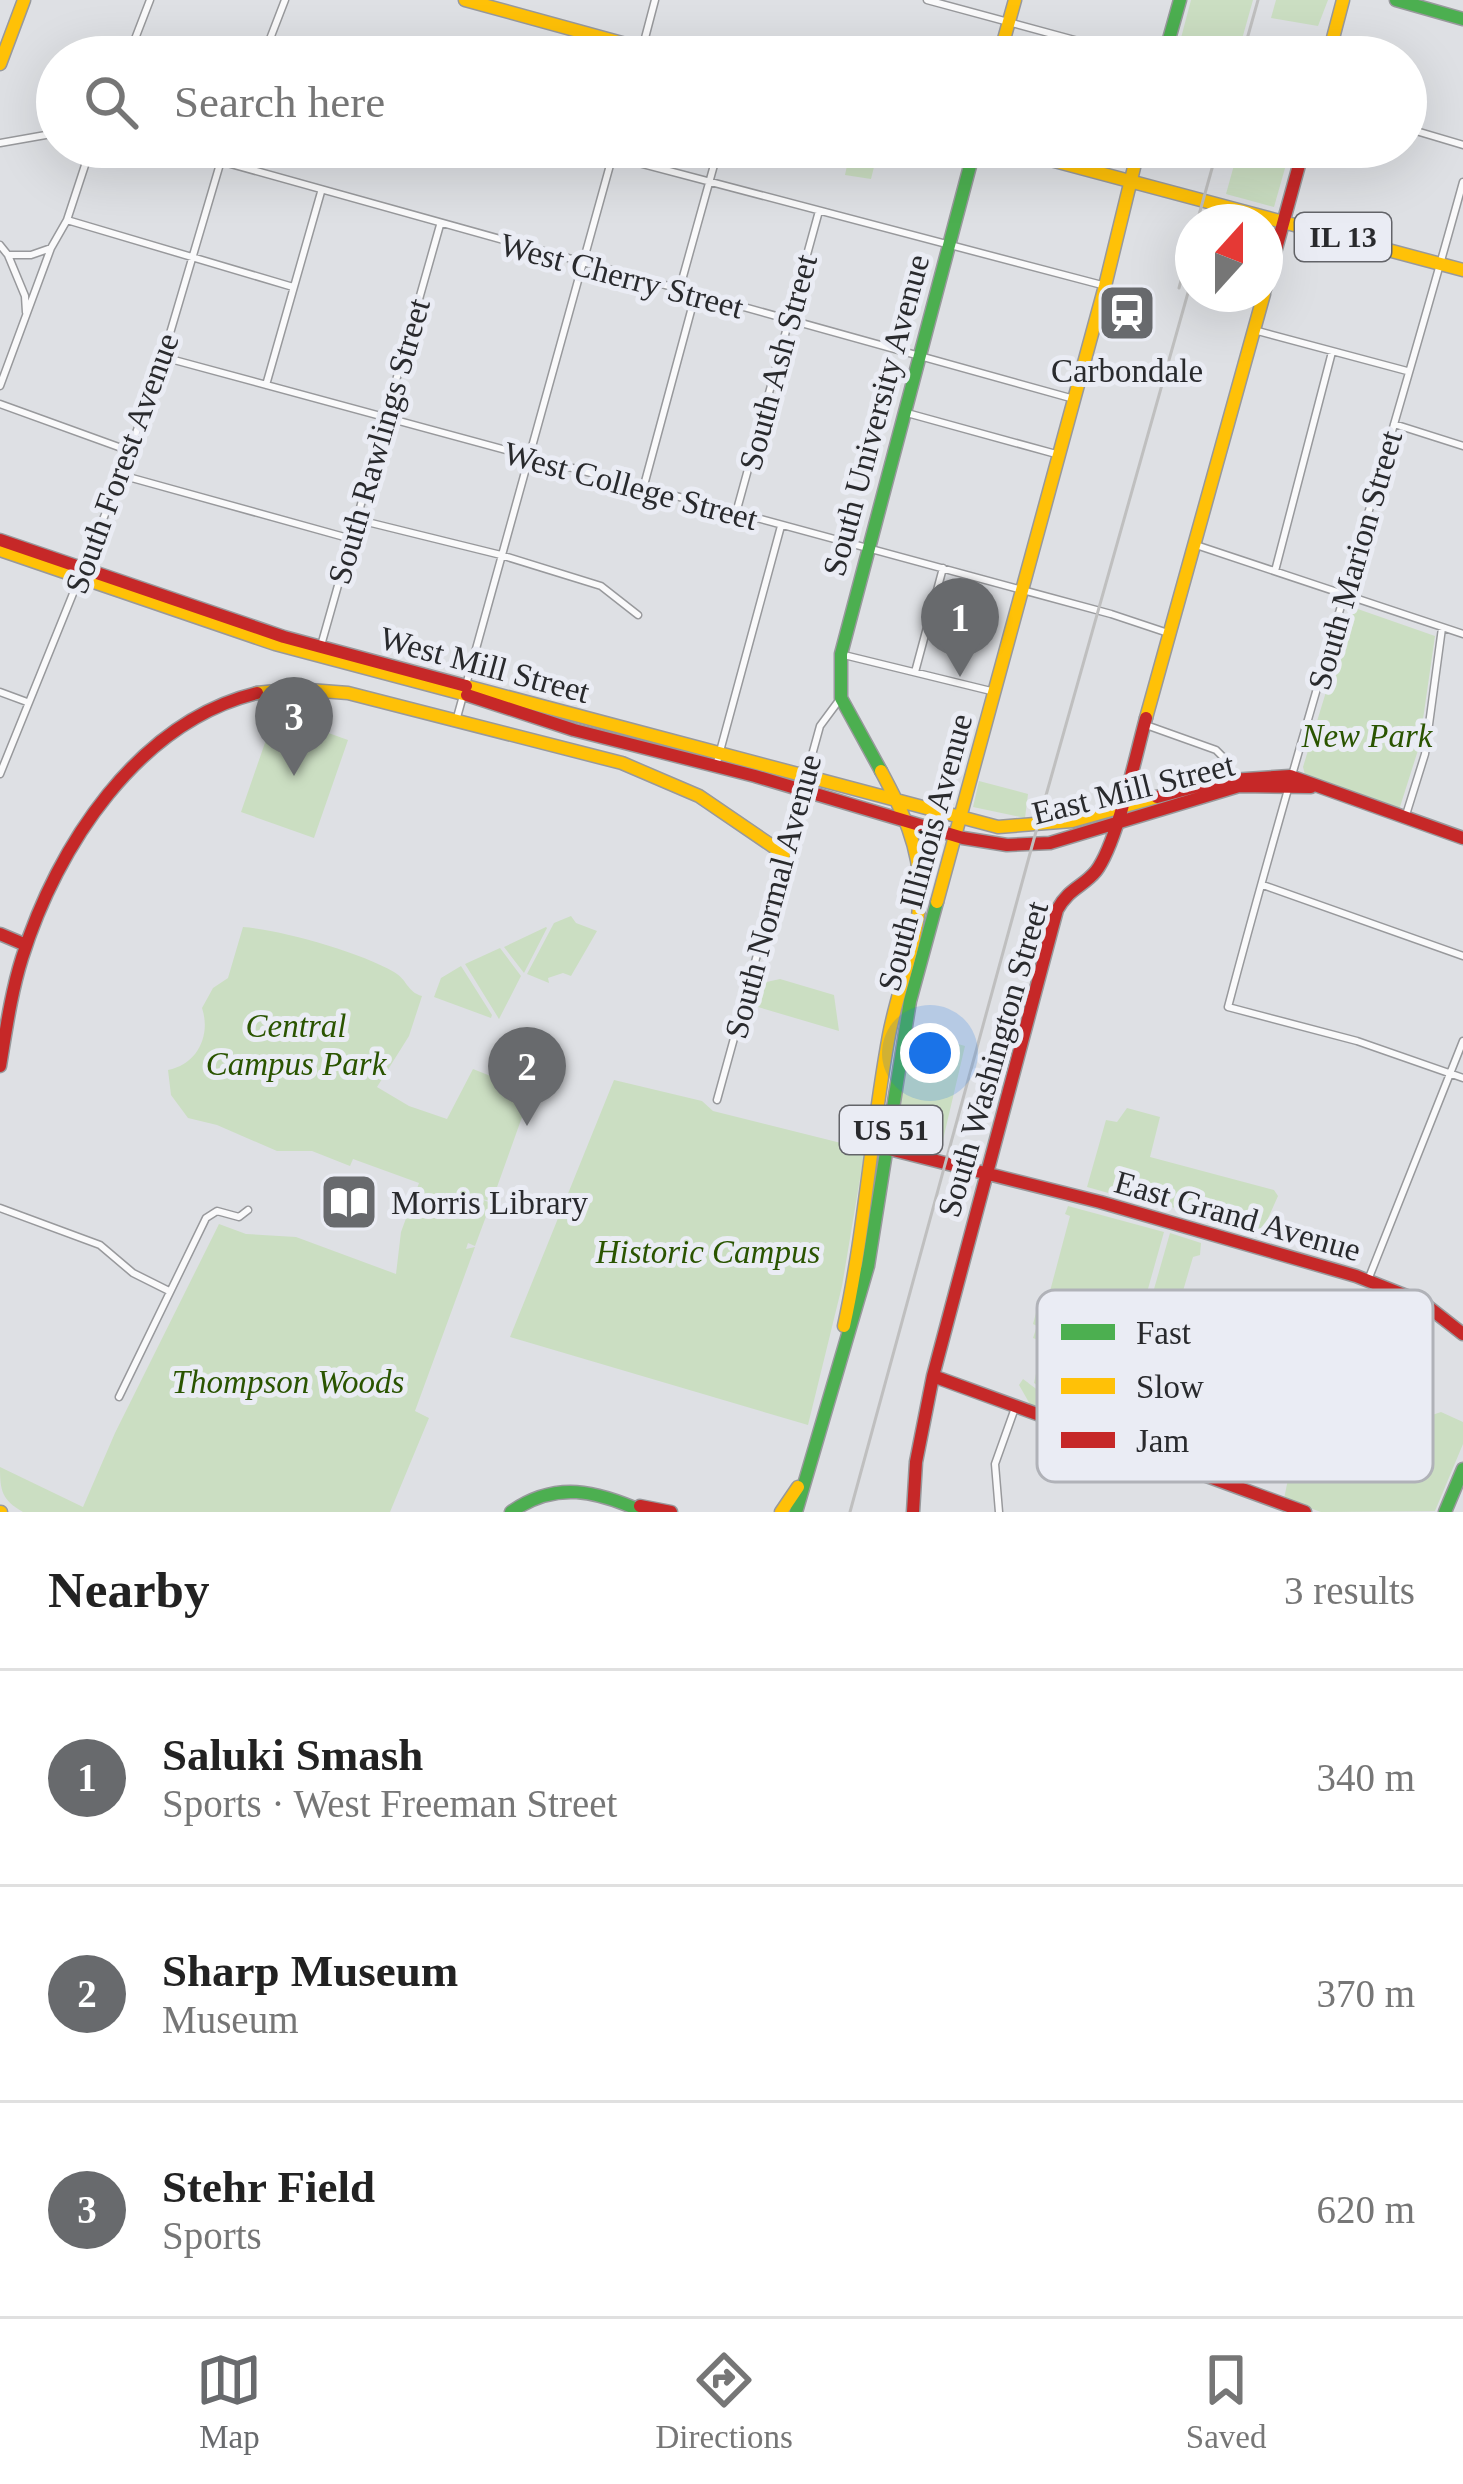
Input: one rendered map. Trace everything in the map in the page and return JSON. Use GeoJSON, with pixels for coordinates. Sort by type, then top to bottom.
{"type":"FeatureCollection","features":[{"type":"Feature","properties":{"kind":"main road"},"geometry":{"type":"LineString","coordinates":[[0,64],[24,0]]}},
{"type":"Feature","properties":{"kind":"main road"},"geometry":{"type":"LineString","coordinates":[[1004,36],[1015,0]]}},
{"type":"Feature","properties":{"kind":"main road"},"geometry":{"type":"LineString","coordinates":[[1170,36],[1180,0]]}},
{"type":"Feature","properties":{"kind":"main road"},"geometry":{"type":"LineString","coordinates":[[1333,36],[1342,0]]}},
{"type":"Feature","properties":{"kind":"main road"},"geometry":{"type":"LineString","coordinates":[[1396,0],[1463,19]]}},
{"type":"Feature","properties":{"kind":"main road"},"geometry":{"type":"LineString","coordinates":[[474,1],[586,36]]}},
{"type":"Feature","properties":{"kind":"main road","name":"South University Avenue"},"geometry":{"type":"LineString","coordinates":[[841,698],[841,654],[969,168]]}},
{"type":"Feature","properties":{"kind":"main road","name":"IL 13"},"geometry":{"type":"LineString","coordinates":[[1080,168],[1219,204]]}},
{"type":"Feature","properties":{"kind":"main road","name":"South Illinois Avenue"},"geometry":{"type":"LineString","coordinates":[[882,1147],[910,1001],[1075,400],[1133,168]]}},
{"type":"Feature","properties":{"kind":"main road","name":"South Washington Street"},"geometry":{"type":"LineString","coordinates":[[1283,221],[1298,168]]}},
{"type":"Feature","properties":{"kind":"main road","name":"IL 13"},"geometry":{"type":"LineString","coordinates":[[1283,221],[1463,270]]}},
{"type":"Feature","properties":{"kind":"main road","name":"South Washington Street"},"geometry":{"type":"LineString","coordinates":[[913,1512],[916,1462],[933,1376],[1057,910],[1066,893],[1096,871],[1117,822],[1259,312]]}},
{"type":"Feature","properties":{"kind":"main road","name":"West Mill Street"},"geometry":{"type":"LineString","coordinates":[[0,540],[80,573]]}},
{"type":"Feature","properties":{"kind":"main road","name":"West Mill Street"},"geometry":{"type":"LineString","coordinates":[[0,550],[320,652],[464,689],[574,730],[962,818]]}},
{"type":"Feature","properties":{"kind":"main road"},"geometry":{"type":"LineString","coordinates":[[0,1066],[26,945],[58,871],[89,822],[159,741],[212,707],[250,693],[318,689],[644,770],[700,798],[784,854]]}},
{"type":"Feature","properties":{"kind":"main road","name":"South Illinois Avenue"},"geometry":{"type":"LineString","coordinates":[[796,1512],[868,1266],[889,1034],[917,918],[918,866],[910,825],[841,698]]}},
{"type":"Feature","properties":{"kind":"main road","name":"East Mill Street"},"geometry":{"type":"LineString","coordinates":[[962,818],[1006,827],[1048,827],[1239,774],[1322,787],[1463,838]]}},
{"type":"Feature","properties":{"kind":"main road"},"geometry":{"type":"LineString","coordinates":[[1130,778],[1147,799]]}},
{"type":"Feature","properties":{"kind":"main road","name":"East Mill Street"},"geometry":{"type":"LineString","coordinates":[[957,837],[1007,844],[1050,843],[1215,791],[1289,781]]}},
{"type":"Feature","properties":{"kind":"main road","name":"West Mill Street"},"geometry":{"type":"LineString","coordinates":[[803,784],[910,825],[957,837]]}},
{"type":"Feature","properties":{"kind":"main road"},"geometry":{"type":"LineString","coordinates":[[1084,833],[1101,842],[1104,859]]}},
{"type":"Feature","properties":{"kind":"main road"},"geometry":{"type":"LineString","coordinates":[[0,934],[26,945]]}},
{"type":"Feature","properties":{"kind":"main road","name":"East Grand Avenue"},"geometry":{"type":"LineString","coordinates":[[882,1147],[1392,1290]]}},
{"type":"Feature","properties":{"kind":"main road","name":"East Grand Avenue"},"geometry":{"type":"LineString","coordinates":[[1433,1311],[1463,1334]]}},
{"type":"Feature","properties":{"kind":"main road"},"geometry":{"type":"LineString","coordinates":[[933,1376],[1037,1412]]}},
{"type":"Feature","properties":{"kind":"main road"},"geometry":{"type":"LineString","coordinates":[[1445,1512],[1463,1469]]}},
{"type":"Feature","properties":{"kind":"main road"},"geometry":{"type":"LineString","coordinates":[[781,1512],[808,1471]]}},
{"type":"Feature","properties":{"kind":"main road"},"geometry":{"type":"LineString","coordinates":[[1224,1482],[1305,1512]]}},
{"type":"Feature","properties":{"kind":"main road"},"geometry":{"type":"LineString","coordinates":[[512,1512],[535,1493],[549,1489],[669,1511]]}},
{"type":"Feature","properties":{"kind":"main road"},"geometry":{"type":"LineString","coordinates":[[629,1505],[644,1512]]}},
{"type":"Feature","properties":{"kind":"street"},"geometry":{"type":"LineString","coordinates":[[136,36],[150,0]]}},
{"type":"Feature","properties":{"kind":"street"},"geometry":{"type":"LineString","coordinates":[[272,36],[285,0]]}},
{"type":"Feature","properties":{"kind":"street"},"geometry":{"type":"LineString","coordinates":[[645,36],[655,0]]}},
{"type":"Feature","properties":{"kind":"street"},"geometry":{"type":"LineString","coordinates":[[927,0],[1060,36]]}},
{"type":"Feature","properties":{"kind":"street"},"geometry":{"type":"LineString","coordinates":[[1427,134],[1463,145]]}},
{"type":"Feature","properties":{"kind":"street"},"geometry":{"type":"LineString","coordinates":[[0,143],[36,137]]}},
{"type":"Feature","properties":{"kind":"street"},"geometry":{"type":"LineString","coordinates":[[0,386],[83,168]]}},
{"type":"Feature","properties":{"kind":"street","name":"South Forest Avenue"},"geometry":{"type":"LineString","coordinates":[[0,774],[121,475],[163,357],[217,168]]}},
{"type":"Feature","properties":{"kind":"street","name":"West Cherry Street"},"geometry":{"type":"LineString","coordinates":[[242,168],[1075,400]]}},
{"type":"Feature","properties":{"kind":"street"},"geometry":{"type":"LineString","coordinates":[[456,721],[609,168]]}},
{"type":"Feature","properties":{"kind":"street"},"geometry":{"type":"LineString","coordinates":[[665,168],[1105,286]]}},
{"type":"Feature","properties":{"kind":"street"},"geometry":{"type":"LineString","coordinates":[[680,291],[713,168]]}},
{"type":"Feature","properties":{"kind":"street","name":"South Marion Street"},"geometry":{"type":"LineString","coordinates":[[1449,1072],[1357,1041],[1228,1007],[1463,182]]}},
{"type":"Feature","properties":{"kind":"street"},"geometry":{"type":"LineString","coordinates":[[266,385],[321,192]]}},
{"type":"Feature","properties":{"kind":"street","name":"South Ash Street"},"geometry":{"type":"LineString","coordinates":[[736,513],[819,211]]}},
{"type":"Feature","properties":{"kind":"street"},"geometry":{"type":"LineString","coordinates":[[67,220],[293,287]]}},
{"type":"Feature","properties":{"kind":"street","name":"South Rawlings Street"},"geometry":{"type":"LineString","coordinates":[[320,652],[382,418],[440,225]]}},
{"type":"Feature","properties":{"kind":"street"},"geometry":{"type":"LineString","coordinates":[[0,244],[25,296],[27,316]]}},
{"type":"Feature","properties":{"kind":"street"},"geometry":{"type":"LineString","coordinates":[[8,255],[31,255],[50,248]]}},
{"type":"Feature","properties":{"kind":"street"},"geometry":{"type":"LineString","coordinates":[[643,489],[695,296]]}},
{"type":"Feature","properties":{"kind":"street"},"geometry":{"type":"LineString","coordinates":[[1254,330],[1409,372]]}},
{"type":"Feature","properties":{"kind":"street"},"geometry":{"type":"LineString","coordinates":[[1275,572],[1332,352]]}},
{"type":"Feature","properties":{"kind":"street","name":"West College Street"},"geometry":{"type":"LineString","coordinates":[[163,357],[1171,634]]}},
{"type":"Feature","properties":{"kind":"street"},"geometry":{"type":"LineString","coordinates":[[0,404],[127,450]]}},
{"type":"Feature","properties":{"kind":"street"},"geometry":{"type":"LineString","coordinates":[[903,412],[1060,455]]}},
{"type":"Feature","properties":{"kind":"street"},"geometry":{"type":"LineString","coordinates":[[1394,424],[1463,446]]}},
{"type":"Feature","properties":{"kind":"street"},"geometry":{"type":"LineString","coordinates":[[121,475],[350,539]]}},
{"type":"Feature","properties":{"kind":"street"},"geometry":{"type":"LineString","coordinates":[[356,518],[601,586],[638,615]]}},
{"type":"Feature","properties":{"kind":"street"},"geometry":{"type":"LineString","coordinates":[[717,760],[781,525]]}},
{"type":"Feature","properties":{"kind":"street"},"geometry":{"type":"LineString","coordinates":[[1196,545],[1463,634]]}},
{"type":"Feature","properties":{"kind":"street"},"geometry":{"type":"LineString","coordinates":[[915,672],[943,568]]}},
{"type":"Feature","properties":{"kind":"street"},"geometry":{"type":"LineString","coordinates":[[1405,818],[1426,754],[1442,626]]}},
{"type":"Feature","properties":{"kind":"street"},"geometry":{"type":"LineString","coordinates":[[841,654],[996,692]]}},
{"type":"Feature","properties":{"kind":"street"},"geometry":{"type":"LineString","coordinates":[[0,692],[27,702]]}},
{"type":"Feature","properties":{"kind":"street","name":"South Normal Avenue"},"geometry":{"type":"LineString","coordinates":[[717,1100],[820,726],[841,698]]}},
{"type":"Feature","properties":{"kind":"street"},"geometry":{"type":"LineString","coordinates":[[1146,725],[1216,750],[1223,757]]}},
{"type":"Feature","properties":{"kind":"street"},"geometry":{"type":"LineString","coordinates":[[1263,885],[1463,956]]}},
{"type":"Feature","properties":{"kind":"street"},"geometry":{"type":"LineString","coordinates":[[1367,1280],[1463,1041]]}},
{"type":"Feature","properties":{"kind":"street"},"geometry":{"type":"LineString","coordinates":[[1449,1072],[1463,1078]]}},
{"type":"Feature","properties":{"kind":"street"},"geometry":{"type":"LineString","coordinates":[[0,1208],[100,1245],[133,1273],[169,1292]]}},
{"type":"Feature","properties":{"kind":"street"},"geometry":{"type":"LineString","coordinates":[[119,1396],[210,1213],[239,1217],[248,1210]]}},
{"type":"Feature","properties":{"kind":"street"},"geometry":{"type":"LineString","coordinates":[[999,1512],[994,1464],[1017,1405]]}},
{"type":"Feature","properties":{"kind":"green space"},"geometry":{"type":"Polygon","coordinates":[[[1191,0],[1253,0],[1243,36],[1182,36],[1191,0]]]}},
{"type":"Feature","properties":{"kind":"green space"},"geometry":{"type":"Polygon","coordinates":[[[1276,0],[1328,0],[1318,26],[1271,18],[1276,0]]]}},
{"type":"Feature","properties":{"kind":"green space"},"geometry":{"type":"Polygon","coordinates":[[[846,168],[874,168],[871,179],[845,175],[846,168]]]}},
{"type":"Feature","properties":{"kind":"green space"},"geometry":{"type":"Polygon","coordinates":[[[1233,168],[1285,168],[1275,204],[1226,194],[1233,168]]]}},
{"type":"Feature","properties":{"kind":"green space","name":"New Park"},"geometry":{"type":"Polygon","coordinates":[[[1352,607],[1435,636],[1419,747],[1399,810],[1305,775],[1303,767],[1352,607]]]}},
{"type":"Feature","properties":{"kind":"green space"},"geometry":{"type":"Polygon","coordinates":[[[275,714],[348,740],[314,838],[241,812],[275,714]]]}},
{"type":"Feature","properties":{"kind":"green space"},"geometry":{"type":"Polygon","coordinates":[[[979,781],[1028,794],[1025,818],[973,807],[979,781]]]}},
{"type":"Feature","properties":{"kind":"green space"},"geometry":{"type":"Polygon","coordinates":[[[571,916],[597,931],[571,976],[563,973],[548,978],[549,983],[527,974],[554,923],[571,916]]]}},
{"type":"Feature","properties":{"kind":"green space","name":"Thompson Woods"},"geometry":{"type":"Polygon","coordinates":[[[243,927],[299,937],[362,957],[394,972],[422,996],[409,1036],[377,1087],[409,1106],[447,1119],[473,1069],[531,1092],[492,1201],[481,1199],[491,1203],[475,1246],[468,1243],[466,1249],[475,1247],[415,1411],[429,1418],[390,1512],[23,1512],[4,1494],[0,1467],[83,1507],[219,1224],[246,1234],[296,1237],[396,1274],[401,1232],[419,1183],[353,1159],[350,1166],[312,1151],[277,1151],[188,1118],[171,1095],[168,1070],[187,1062],[200,1047],[205,1028],[202,1008],[213,988],[228,978],[243,927]]]}},
{"type":"Feature","properties":{"kind":"green space"},"geometry":{"type":"Polygon","coordinates":[[[547,928],[524,973],[504,947],[547,928]]]}},
{"type":"Feature","properties":{"kind":"green space"},"geometry":{"type":"Polygon","coordinates":[[[500,948],[521,976],[499,1019],[465,964],[500,948]]]}},
{"type":"Feature","properties":{"kind":"green space"},"geometry":{"type":"Polygon","coordinates":[[[461,966],[491,1018],[434,997],[441,978],[461,966]]]}},
{"type":"Feature","properties":{"kind":"green space"},"geometry":{"type":"Polygon","coordinates":[[[780,979],[834,995],[839,1031],[751,1005],[758,984],[780,979]]]}},
{"type":"Feature","properties":{"kind":"green space"},"geometry":{"type":"Polygon","coordinates":[[[910,1030],[965,1046],[942,1144],[909,1135],[900,1125],[910,1030]]]}},
{"type":"Feature","properties":{"kind":"green space","name":"Historic Campus"},"geometry":{"type":"Polygon","coordinates":[[[614,1080],[702,1101],[713,1111],[865,1149],[842,1286],[808,1425],[510,1337],[614,1080]]]}},
{"type":"Feature","properties":{"kind":"green space"},"geometry":{"type":"Polygon","coordinates":[[[1127,1108],[1160,1117],[1150,1157],[1274,1190],[1278,1196],[1266,1223],[1254,1234],[1169,1206],[1087,1187],[1106,1120],[1117,1122],[1127,1108]]]}},
{"type":"Feature","properties":{"kind":"green space"},"geometry":{"type":"Polygon","coordinates":[[[1068,1206],[1164,1232],[1148,1290],[1050,1290],[1070,1216],[1065,1214],[1068,1206]]]}},
{"type":"Feature","properties":{"kind":"green space"},"geometry":{"type":"Polygon","coordinates":[[[1170,1233],[1201,1243],[1183,1290],[1154,1290],[1170,1233]]]}},
{"type":"Feature","properties":{"kind":"green space"},"geometry":{"type":"Polygon","coordinates":[[[1023,1379],[1037,1389],[1037,1408],[1019,1385],[1023,1379]]]}},
{"type":"Feature","properties":{"kind":"green space"},"geometry":{"type":"Polygon","coordinates":[[[1441,1412],[1463,1422],[1463,1444],[1435,1511],[1321,1512],[1284,1499],[1287,1482],[1433,1482],[1433,1415],[1441,1412]]]}},
{"type":"Feature","properties":{"kind":"railway"},"geometry":{"type":"LineString","coordinates":[[1248,36],[1258,0]]}},
{"type":"Feature","properties":{"kind":"railway"},"geometry":{"type":"LineString","coordinates":[[1202,204],[1212,168]]}},
{"type":"Feature","properties":{"kind":"railway"},"geometry":{"type":"LineString","coordinates":[[850,1512],[1183,312]]}},
{"type":"Feature","properties":{"kind":"traffic: fast"},"geometry":{"type":"LineString","coordinates":[[1170,36],[1180,0]]}},
{"type":"Feature","properties":{"kind":"traffic: fast"},"geometry":{"type":"LineString","coordinates":[[1396,0],[1463,19]]}},
{"type":"Feature","properties":{"kind":"traffic: fast"},"geometry":{"type":"LineString","coordinates":[[881,771],[841,698],[841,654],[969,168]]}},
{"type":"Feature","properties":{"kind":"traffic: fast"},"geometry":{"type":"LineString","coordinates":[[796,1512],[868,1266],[910,1001],[937,902]]}},
{"type":"Feature","properties":{"kind":"traffic: fast"},"geometry":{"type":"LineString","coordinates":[[1445,1512],[1463,1469]]}},
{"type":"Feature","properties":{"kind":"traffic: fast"},"geometry":{"type":"LineString","coordinates":[[511,1512],[560,1492],[593,1494],[644,1512]]}},
{"type":"Feature","properties":{"kind":"traffic: slow"},"geometry":{"type":"LineString","coordinates":[[0,64],[24,0]]}},
{"type":"Feature","properties":{"kind":"traffic: slow"},"geometry":{"type":"LineString","coordinates":[[465,0],[596,36]]}},
{"type":"Feature","properties":{"kind":"traffic: slow"},"geometry":{"type":"LineString","coordinates":[[1005,36],[1015,0]]}},
{"type":"Feature","properties":{"kind":"traffic: slow"},"geometry":{"type":"LineString","coordinates":[[1334,36],[1343,0]]}},
{"type":"Feature","properties":{"kind":"traffic: slow"},"geometry":{"type":"LineString","coordinates":[[1081,168],[1463,270]]}},
{"type":"Feature","properties":{"kind":"traffic: slow"},"geometry":{"type":"LineString","coordinates":[[937,902],[1134,168]]}},
{"type":"Feature","properties":{"kind":"traffic: slow"},"geometry":{"type":"LineString","coordinates":[[1146,718],[1259,312]]}},
{"type":"Feature","properties":{"kind":"traffic: slow"},"geometry":{"type":"LineString","coordinates":[[0,550],[275,644],[467,695]]}},
{"type":"Feature","properties":{"kind":"traffic: slow"},"geometry":{"type":"LineString","coordinates":[[466,686],[998,827],[1072,821],[1157,797]]}},
{"type":"Feature","properties":{"kind":"traffic: slow"},"geometry":{"type":"LineString","coordinates":[[257,693],[296,689],[348,693],[622,763],[699,796],[784,854]]}},
{"type":"Feature","properties":{"kind":"traffic: slow"},"geometry":{"type":"LineString","coordinates":[[844,1326],[889,1035],[916,928],[920,892],[913,844],[881,771]]}},
{"type":"Feature","properties":{"kind":"traffic: slow"},"geometry":{"type":"LineString","coordinates":[[781,1512],[798,1487]]}},
{"type":"Feature","properties":{"kind":"traffic: jam"},"geometry":{"type":"LineString","coordinates":[[1283,223],[1298,168]]}},
{"type":"Feature","properties":{"kind":"traffic: jam"},"geometry":{"type":"LineString","coordinates":[[0,540],[284,637],[466,686]]}},
{"type":"Feature","properties":{"kind":"traffic: jam"},"geometry":{"type":"LineString","coordinates":[[0,1066],[22,958],[37,916],[80,833],[108,794],[175,731],[214,708],[257,693]]}},
{"type":"Feature","properties":{"kind":"traffic: jam"},"geometry":{"type":"LineString","coordinates":[[467,695],[574,730],[755,776],[963,838],[1007,845],[1050,843],[1239,786],[1311,787]]}},
{"type":"Feature","properties":{"kind":"traffic: jam"},"geometry":{"type":"LineString","coordinates":[[913,1512],[916,1462],[933,1376],[1057,910],[1104,858],[1146,718]]}},
{"type":"Feature","properties":{"kind":"traffic: jam"},"geometry":{"type":"LineString","coordinates":[[1157,797],[1216,781],[1290,776],[1463,838]]}},
{"type":"Feature","properties":{"kind":"traffic: jam"},"geometry":{"type":"LineString","coordinates":[[0,934],[26,945]]}},
{"type":"Feature","properties":{"kind":"traffic: jam"},"geometry":{"type":"LineString","coordinates":[[885,1148],[1100,1202],[1392,1290]]}},
{"type":"Feature","properties":{"kind":"traffic: jam"},"geometry":{"type":"LineString","coordinates":[[1433,1311],[1463,1334]]}},
{"type":"Feature","properties":{"kind":"traffic: jam"},"geometry":{"type":"LineString","coordinates":[[933,1376],[1037,1414]]}},
{"type":"Feature","properties":{"kind":"traffic: jam"},"geometry":{"type":"LineString","coordinates":[[1223,1482],[1305,1512]]}},
{"type":"Feature","properties":{"kind":"traffic: jam"},"geometry":{"type":"LineString","coordinates":[[640,1506],[671,1512]]}},
{"type":"Feature","properties":{"kind":"place","name":"Carbondale"},"geometry":{"type":"Point","coordinates":[1127,313]}},
{"type":"Feature","properties":{"kind":"place","name":"Saluki Smash"},"geometry":{"type":"Point","coordinates":[960,677]}},
{"type":"Feature","properties":{"kind":"place","name":"Stehr Field"},"geometry":{"type":"Point","coordinates":[294,776]}},
{"type":"Feature","properties":{"kind":"place","name":"Sharp Museum"},"geometry":{"type":"Point","coordinates":[527,1126]}},
{"type":"Feature","properties":{"kind":"place","name":"Morris Library"},"geometry":{"type":"Point","coordinates":[349,1202]}},
{"type":"Feature","properties":{"kind":"park label","name":"Central Campus Park"},"geometry":{"type":"Point","coordinates":[296,1044]}}]}
